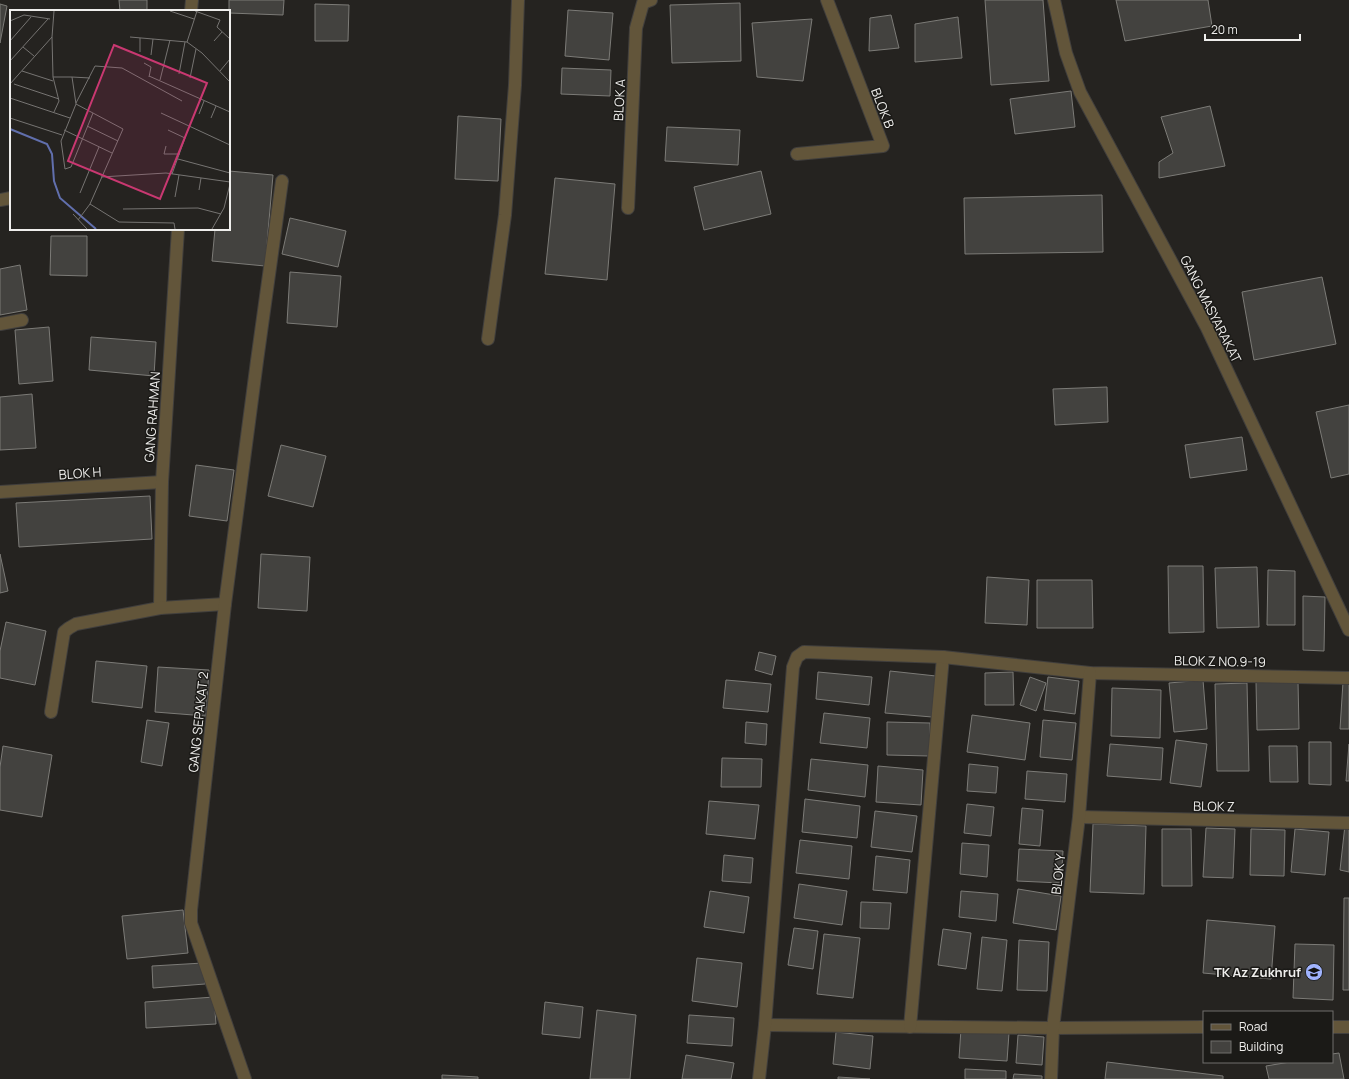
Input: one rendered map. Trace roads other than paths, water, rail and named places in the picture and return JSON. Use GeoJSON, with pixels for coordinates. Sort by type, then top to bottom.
{"type":"FeatureCollection","features":[{"type":"Feature","properties":{"kind":"street"},"geometry":{"type":"LineString","coordinates":[[191,10],[192,0]]}},
{"type":"Feature","properties":{"kind":"street"},"geometry":{"type":"LineString","coordinates":[[488,339],[505,208],[515,85],[518,0]]}},
{"type":"Feature","properties":{"kind":"street","name":"BLOK A"},"geometry":{"type":"LineString","coordinates":[[628,208],[636,28],[643,3],[651,0]]}},
{"type":"Feature","properties":{"kind":"street","name":"BLOK B"},"geometry":{"type":"LineString","coordinates":[[797,154],[883,146],[827,0]]}},
{"type":"Feature","properties":{"kind":"street","name":"GANG MASYARAKAT"},"geometry":{"type":"LineString","coordinates":[[1054,0],[1066,53],[1080,92],[1206,328],[1349,630]]}},
{"type":"Feature","properties":{"kind":"street","name":"GANG SEPAKAT 2"},"geometry":{"type":"LineString","coordinates":[[245,1079],[196,937],[192,923],[191,910],[225,604],[282,181]]}},
{"type":"Feature","properties":{"kind":"street"},"geometry":{"type":"LineString","coordinates":[[0,200],[10,198]]}},
{"type":"Feature","properties":{"kind":"street","name":"GANG RAHMAN"},"geometry":{"type":"LineString","coordinates":[[160,608],[162,482],[178,230]]}},
{"type":"Feature","properties":{"kind":"street"},"geometry":{"type":"LineString","coordinates":[[0,324],[22,320]]}},
{"type":"Feature","properties":{"kind":"street","name":"BLOK H"},"geometry":{"type":"LineString","coordinates":[[0,492],[162,482]]}},
{"type":"Feature","properties":{"kind":"street"},"geometry":{"type":"LineString","coordinates":[[51,712],[64,632],[69,628],[76,624],[160,608],[225,604]]}},
{"type":"Feature","properties":{"kind":"street","name":"BLOK Z NO.9-19"},"geometry":{"type":"LineString","coordinates":[[759,1079],[793,667],[797,657],[804,652],[943,657],[1090,673],[1349,678]]}},
{"type":"Feature","properties":{"kind":"street"},"geometry":{"type":"LineString","coordinates":[[910,1027],[943,657]]}},
{"type":"Feature","properties":{"kind":"street","name":"BLOK Y"},"geometry":{"type":"LineString","coordinates":[[1051,1079],[1053,1028],[1079,818],[1090,673]]}},
{"type":"Feature","properties":{"kind":"street","name":"BLOK Z"},"geometry":{"type":"LineString","coordinates":[[1079,818],[1349,823]]}},
{"type":"Feature","properties":{"kind":"street"},"geometry":{"type":"LineString","coordinates":[[764,1025],[1053,1028],[1203,1027]]}},
{"type":"Feature","properties":{"kind":"street"},"geometry":{"type":"LineString","coordinates":[[1333,1027],[1349,1027]]}},
{"type":"Feature","properties":{"kind":"place","name":"TK Az Zukhruf"},"geometry":{"type":"Point","coordinates":[1314,972]}}]}
